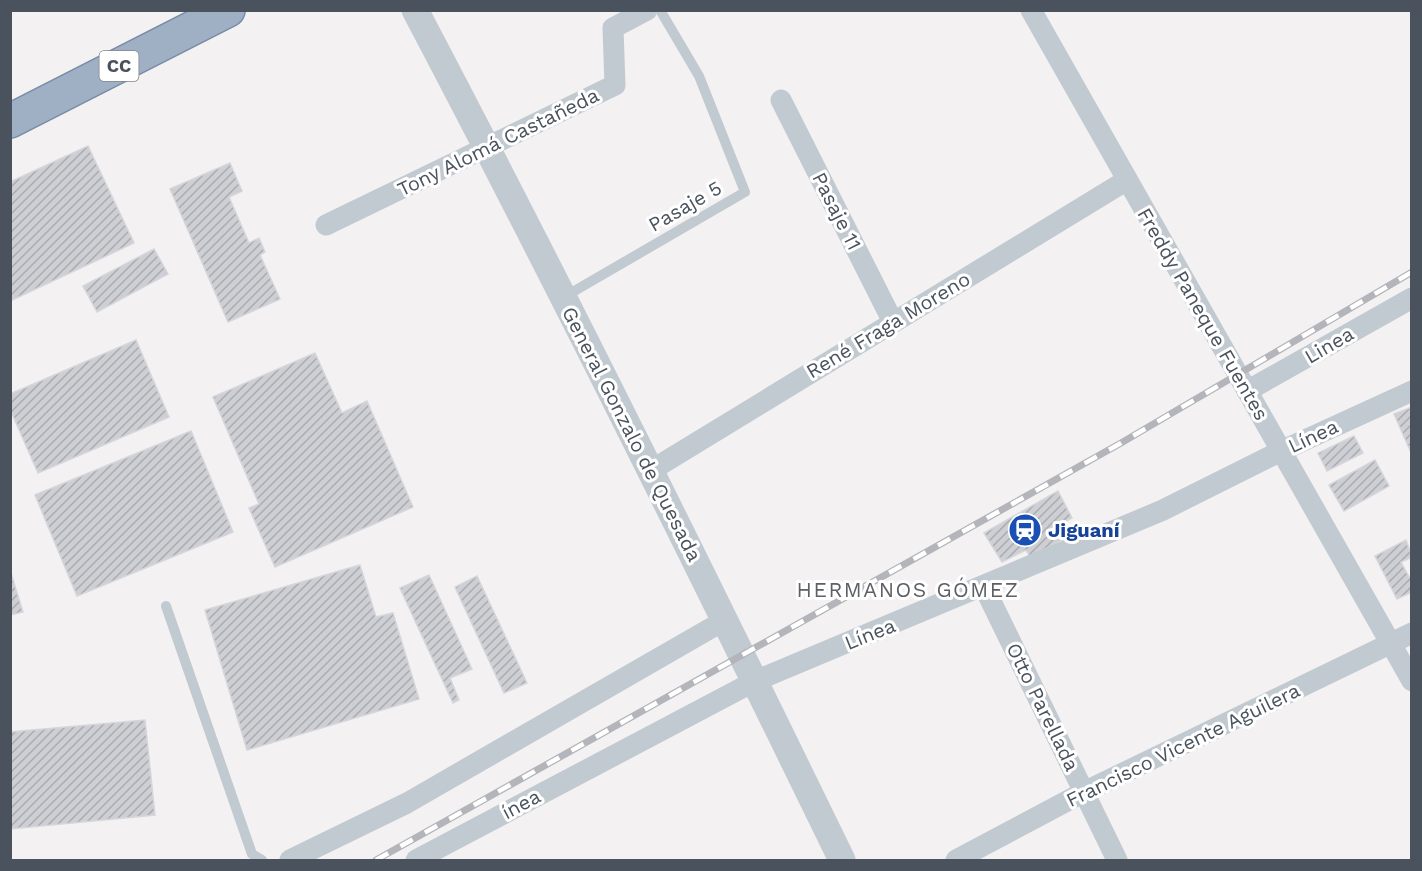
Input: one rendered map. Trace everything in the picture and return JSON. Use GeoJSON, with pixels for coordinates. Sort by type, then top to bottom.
{"type":"FeatureCollection","features":[{"type":"Feature","properties":{"kind":"highway","name":"CC"},"geometry":{"type":"LineString","coordinates":[[10,121],[228,10]]}},
{"type":"Feature","properties":{"kind":"street","name":"General Gonzalo de Quesada"},"geometry":{"type":"LineString","coordinates":[[415,10],[563,297],[725,620],[842,861]]}},
{"type":"Feature","properties":{"kind":"street","name":"Tony Alomá Castañeda"},"geometry":{"type":"LineString","coordinates":[[326,225],[615,85],[613,28],[647,10]]}},
{"type":"Feature","properties":{"kind":"street","name":"Freddy Paneque Fuentes"},"geometry":{"type":"LineString","coordinates":[[1031,10],[1412,681]]}},
{"type":"Feature","properties":{"kind":"street","name":"Pasaje 11"},"geometry":{"type":"LineString","coordinates":[[781,100],[893,322]]}},
{"type":"Feature","properties":{"kind":"street","name":"René Fraga Moreno"},"geometry":{"type":"LineString","coordinates":[[650,471],[1127,180]]}},
{"type":"Feature","properties":{"kind":"street","name":"Linea"},"geometry":{"type":"LineString","coordinates":[[1247,391],[1412,298]]}},
{"type":"Feature","properties":{"kind":"street","name":"Línea"},"geometry":{"type":"LineString","coordinates":[[625,748],[755,681],[984,587],[1163,510],[1281,451],[1412,391]]}},
{"type":"Feature","properties":{"kind":"street","name":"Otto Parellada"},"geometry":{"type":"LineString","coordinates":[[984,587],[1117,861]]}},
{"type":"Feature","properties":{"kind":"street"},"geometry":{"type":"LineString","coordinates":[[290,861],[407,803],[725,620]]}},
{"type":"Feature","properties":{"kind":"street","name":"Francisco Vicente Aguilera"},"geometry":{"type":"LineString","coordinates":[[956,861],[1084,792],[1412,633]]}},
{"type":"Feature","properties":{"kind":"street","name":"ínea"},"geometry":{"type":"LineString","coordinates":[[416,861],[625,748]]}},
{"type":"Feature","properties":{"kind":"lane","name":"Pasaje 5"},"geometry":{"type":"LineString","coordinates":[[563,297],[745,192],[699,76],[660,10]]}},
{"type":"Feature","properties":{"kind":"lane"},"geometry":{"type":"LineString","coordinates":[[166,606],[252,854],[262,861]]}},
{"type":"Feature","properties":{"kind":"building"},"geometry":{"type":"Polygon","coordinates":[[[88,146],[134,243],[10,301],[10,182],[88,146]]]}},
{"type":"Feature","properties":{"kind":"building"},"geometry":{"type":"Polygon","coordinates":[[[230,163],[242,191],[229,197],[249,243],[259,238],[265,252],[260,255],[280,299],[228,322],[170,189],[230,163]]]}},
{"type":"Feature","properties":{"kind":"building"},"geometry":{"type":"Polygon","coordinates":[[[154,249],[168,274],[97,312],[83,286],[154,249]]]}},
{"type":"Feature","properties":{"kind":"building"},"geometry":{"type":"Polygon","coordinates":[[[136,340],[169,417],[38,473],[10,409],[10,394],[136,340]]]}},
{"type":"Feature","properties":{"kind":"building"},"geometry":{"type":"Polygon","coordinates":[[[315,353],[342,413],[367,401],[413,507],[275,567],[249,508],[259,504],[213,397],[315,353]]]}},
{"type":"Feature","properties":{"kind":"building"},"geometry":{"type":"Polygon","coordinates":[[[1412,407],[1412,455],[1394,414],[1412,407]]]}},
{"type":"Feature","properties":{"kind":"building"},"geometry":{"type":"Polygon","coordinates":[[[191,431],[233,532],[77,596],[35,495],[191,431]]]}},
{"type":"Feature","properties":{"kind":"building"},"geometry":{"type":"Polygon","coordinates":[[[1354,436],[1363,453],[1327,471],[1318,453],[1354,436]]]}},
{"type":"Feature","properties":{"kind":"building"},"geometry":{"type":"Polygon","coordinates":[[[1375,460],[1389,486],[1344,511],[1329,485],[1375,460]]]}},
{"type":"Feature","properties":{"kind":"building","name":"Jiguaní"},"geometry":{"type":"Polygon","coordinates":[[[1058,491],[1072,518],[1057,526],[1064,539],[1030,557],[1026,550],[1002,562],[984,533],[1058,491]]]}},
{"type":"Feature","properties":{"kind":"building"},"geometry":{"type":"Polygon","coordinates":[[[1406,540],[1412,557],[1401,562],[1409,577],[1412,575],[1412,592],[1397,599],[1375,556],[1406,540]]]}},
{"type":"Feature","properties":{"kind":"building"},"geometry":{"type":"Polygon","coordinates":[[[360,565],[376,617],[393,613],[419,699],[247,750],[205,610],[360,565]]]}},
{"type":"Feature","properties":{"kind":"building"},"geometry":{"type":"Polygon","coordinates":[[[10,570],[23,612],[10,615],[10,570]]]}},
{"type":"Feature","properties":{"kind":"building"},"geometry":{"type":"Polygon","coordinates":[[[429,575],[472,669],[450,678],[459,700],[453,703],[400,588],[429,575]]]}},
{"type":"Feature","properties":{"kind":"building"},"geometry":{"type":"Polygon","coordinates":[[[477,576],[527,683],[504,693],[455,587],[477,576]]]}},
{"type":"Feature","properties":{"kind":"building"},"geometry":{"type":"Polygon","coordinates":[[[145,720],[155,815],[10,829],[10,732],[145,720]]]}},
{"type":"Feature","properties":{"kind":"railway"},"geometry":{"type":"LineString","coordinates":[[376,860],[1121,443],[1412,272]]}},
{"type":"Feature","properties":{"kind":"place","name":"Jiguaní"},"geometry":{"type":"Point","coordinates":[1025,530]}},
{"type":"Feature","properties":{"kind":"district","name":"HERMANOS GÓMEZ"},"geometry":{"type":"Point","coordinates":[908,590]}}]}
